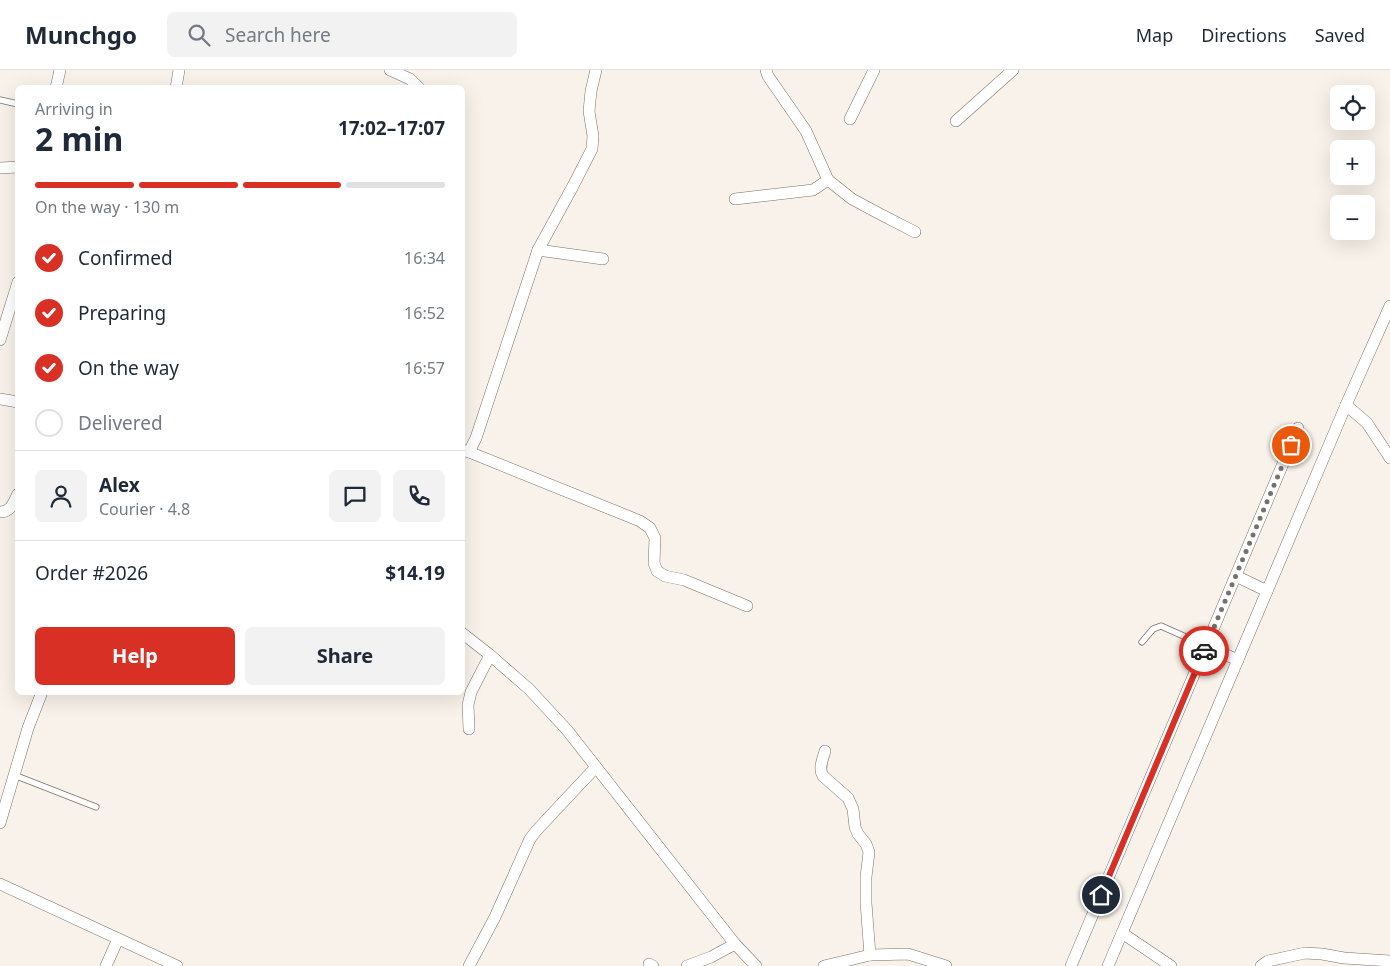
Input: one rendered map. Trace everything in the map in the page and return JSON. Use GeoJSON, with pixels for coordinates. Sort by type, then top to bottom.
{"type":"FeatureCollection","features":[{"type":"Feature","properties":{"kind":"street"},"geometry":{"type":"LineString","coordinates":[[57,85],[60,70]]}},
{"type":"Feature","properties":{"kind":"street"},"geometry":{"type":"LineString","coordinates":[[176,85],[179,70]]}},
{"type":"Feature","properties":{"kind":"street"},"geometry":{"type":"LineString","coordinates":[[390,70],[410,79],[416,85]]}},
{"type":"Feature","properties":{"kind":"street"},"geometry":{"type":"LineString","coordinates":[[596,70],[589,111],[593,136],[592,149],[574,186],[538,250],[483,419],[476,438],[466,451],[640,521],[650,528],[655,538],[654,563],[657,571],[665,576],[684,580],[747,606]]}},
{"type":"Feature","properties":{"kind":"street"},"geometry":{"type":"LineString","coordinates":[[766,70],[768,76],[806,132],[828,180],[852,198],[915,232]]}},
{"type":"Feature","properties":{"kind":"street"},"geometry":{"type":"LineString","coordinates":[[850,119],[874,70]]}},
{"type":"Feature","properties":{"kind":"street"},"geometry":{"type":"LineString","coordinates":[[956,121],[1013,70]]}},
{"type":"Feature","properties":{"kind":"street"},"geometry":{"type":"LineString","coordinates":[[0,168],[15,167]]}},
{"type":"Feature","properties":{"kind":"street"},"geometry":{"type":"LineString","coordinates":[[735,199],[813,190],[828,180]]}},
{"type":"Feature","properties":{"kind":"street"},"geometry":{"type":"LineString","coordinates":[[538,250],[603,259]]}},
{"type":"Feature","properties":{"kind":"street"},"geometry":{"type":"LineString","coordinates":[[1,333],[15,291]]}},
{"type":"Feature","properties":{"kind":"street"},"geometry":{"type":"LineString","coordinates":[[1108,966],[1346,405],[1390,306]]}},
{"type":"Feature","properties":{"kind":"street"},"geometry":{"type":"LineString","coordinates":[[0,399],[15,402]]}},
{"type":"Feature","properties":{"kind":"street"},"geometry":{"type":"LineString","coordinates":[[1346,405],[1367,423],[1390,458]]}},
{"type":"Feature","properties":{"kind":"street"},"geometry":{"type":"LineString","coordinates":[[1071,966],[1298,428]]}},
{"type":"Feature","properties":{"kind":"street"},"geometry":{"type":"LineString","coordinates":[[0,512],[8,511],[15,500]]}},
{"type":"Feature","properties":{"kind":"street"},"geometry":{"type":"LineString","coordinates":[[1236,576],[1267,591]]}},
{"type":"Feature","properties":{"kind":"street"},"geometry":{"type":"LineString","coordinates":[[465,636],[490,655],[529,690],[567,730],[735,944],[756,966]]}},
{"type":"Feature","properties":{"kind":"street"},"geometry":{"type":"LineString","coordinates":[[1206,646],[1238,660]]}},
{"type":"Feature","properties":{"kind":"street"},"geometry":{"type":"LineString","coordinates":[[469,729],[468,705],[471,692],[490,655]]}},
{"type":"Feature","properties":{"kind":"street"},"geometry":{"type":"LineString","coordinates":[[0,823],[28,728],[41,695]]}},
{"type":"Feature","properties":{"kind":"street"},"geometry":{"type":"LineString","coordinates":[[826,751],[820,768],[821,772],[848,798],[853,809],[855,827],[866,844],[868,852],[866,903],[870,955]]}},
{"type":"Feature","properties":{"kind":"street"},"geometry":{"type":"LineString","coordinates":[[469,966],[495,917],[530,840],[536,831],[596,766]]}},
{"type":"Feature","properties":{"kind":"street"},"geometry":{"type":"LineString","coordinates":[[0,884],[177,966]]}},
{"type":"Feature","properties":{"kind":"street"},"geometry":{"type":"LineString","coordinates":[[1122,932],[1171,966]]}},
{"type":"Feature","properties":{"kind":"street"},"geometry":{"type":"LineString","coordinates":[[106,966],[118,939]]}},
{"type":"Feature","properties":{"kind":"street"},"geometry":{"type":"LineString","coordinates":[[687,966],[711,957],[735,944]]}},
{"type":"Feature","properties":{"kind":"street"},"geometry":{"type":"LineString","coordinates":[[1261,966],[1268,961],[1304,953],[1390,961]]}},
{"type":"Feature","properties":{"kind":"street"},"geometry":{"type":"LineString","coordinates":[[824,966],[870,955],[908,954],[946,966]]}},
{"type":"Feature","properties":{"kind":"lane"},"geometry":{"type":"LineString","coordinates":[[0,100],[15,103]]}},
{"type":"Feature","properties":{"kind":"lane"},"geometry":{"type":"LineString","coordinates":[[1142,642],[1152,629],[1160,626],[1206,646]]}},
{"type":"Feature","properties":{"kind":"lane"},"geometry":{"type":"LineString","coordinates":[[14,774],[96,807]]}},
{"type":"Feature","properties":{"kind":"way so far"},"geometry":{"type":"LineString","coordinates":[[1204,651],[1291,445]]}},
{"type":"Feature","properties":{"kind":"route"},"geometry":{"type":"LineString","coordinates":[[1101,895],[1204,651]]}}]}
